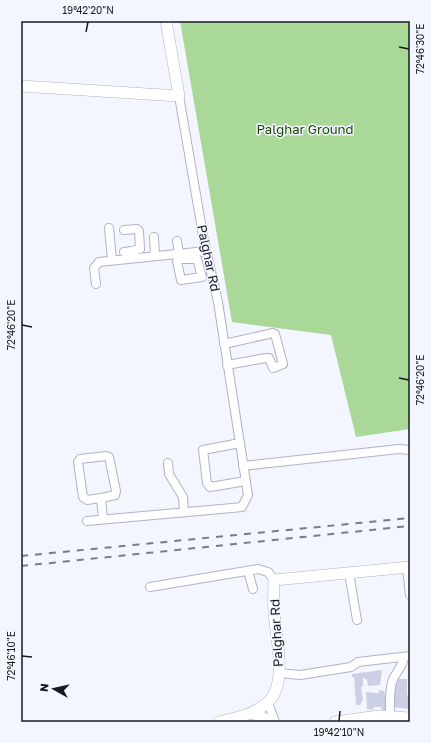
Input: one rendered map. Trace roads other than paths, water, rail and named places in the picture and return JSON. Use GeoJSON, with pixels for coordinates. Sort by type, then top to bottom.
{"type":"FeatureCollection","features":[{"type":"Feature","properties":{"kind":"street","name":"Palghar Rd"},"geometry":{"type":"LineString","coordinates":[[166,21],[206,251],[218,302],[248,495],[242,507],[184,512]]}},
{"type":"Feature","properties":{"kind":"street"},"geometry":{"type":"LineString","coordinates":[[21,86],[180,96]]}},
{"type":"Feature","properties":{"kind":"street"},"geometry":{"type":"LineString","coordinates":[[109,228],[112,260]]}},
{"type":"Feature","properties":{"kind":"street"},"geometry":{"type":"LineString","coordinates":[[96,284],[94,268],[96,264],[99,262],[112,260],[140,249],[139,231],[137,229],[124,230]]}},
{"type":"Feature","properties":{"kind":"street"},"geometry":{"type":"LineString","coordinates":[[154,237],[155,256]]}},
{"type":"Feature","properties":{"kind":"street"},"geometry":{"type":"LineString","coordinates":[[177,241],[180,256]]}},
{"type":"Feature","properties":{"kind":"street"},"geometry":{"type":"LineString","coordinates":[[130,253],[155,256],[180,256],[206,251]]}},
{"type":"Feature","properties":{"kind":"street"},"geometry":{"type":"LineString","coordinates":[[224,344],[273,333],[275,334],[283,364],[273,368],[269,358],[266,358],[227,365]]}},
{"type":"Feature","properties":{"kind":"street"},"geometry":{"type":"LineString","coordinates":[[240,443],[203,450],[207,483],[210,487],[246,481]]}},
{"type":"Feature","properties":{"kind":"street"},"geometry":{"type":"LineString","coordinates":[[243,466],[398,449],[410,450]]}},
{"type":"Feature","properties":{"kind":"street"},"geometry":{"type":"LineString","coordinates":[[106,456],[109,457],[116,492],[115,495],[101,498],[87,500],[83,497],[78,462],[80,459],[106,456]]}},
{"type":"Feature","properties":{"kind":"street"},"geometry":{"type":"LineString","coordinates":[[86,521],[184,512],[183,497],[169,474],[168,463]]}},
{"type":"Feature","properties":{"kind":"street"},"geometry":{"type":"LineString","coordinates":[[101,498],[103,519]]}},
{"type":"Feature","properties":{"kind":"street"},"geometry":{"type":"LineString","coordinates":[[150,587],[262,569],[268,572],[274,580],[408,568],[410,595]]}},
{"type":"Feature","properties":{"kind":"street"},"geometry":{"type":"LineString","coordinates":[[248,571],[253,589]]}},
{"type":"Feature","properties":{"kind":"street"},"geometry":{"type":"LineString","coordinates":[[349,573],[357,620]]}},
{"type":"Feature","properties":{"kind":"street","name":"Palghar Rd"},"geometry":{"type":"LineString","coordinates":[[268,703],[273,696],[279,673],[274,612],[274,580]]}},
{"type":"Feature","properties":{"kind":"street"},"geometry":{"type":"LineString","coordinates":[[279,673],[300,675],[351,668],[358,662],[407,656]]}},
{"type":"Feature","properties":{"kind":"street"},"geometry":{"type":"LineString","coordinates":[[390,717],[391,686],[407,656]]}},
{"type":"Feature","properties":{"kind":"street"},"geometry":{"type":"LineString","coordinates":[[219,722],[253,713],[268,703],[270,722]]}},
{"type":"Feature","properties":{"kind":"street"},"geometry":{"type":"LineString","coordinates":[[253,713],[270,722]]}},
{"type":"Feature","properties":{"kind":"street"},"geometry":{"type":"LineString","coordinates":[[335,722],[379,716],[410,718]]}},
{"type":"Feature","properties":{"kind":"railway"},"geometry":{"type":"LineString","coordinates":[[21,556],[410,518]]}},
{"type":"Feature","properties":{"kind":"railway"},"geometry":{"type":"LineString","coordinates":[[21,566],[410,526]]}},
{"type":"Feature","properties":{"kind":"park label","name":"Palghar Ground"},"geometry":{"type":"Point","coordinates":[305,129]}}]}
